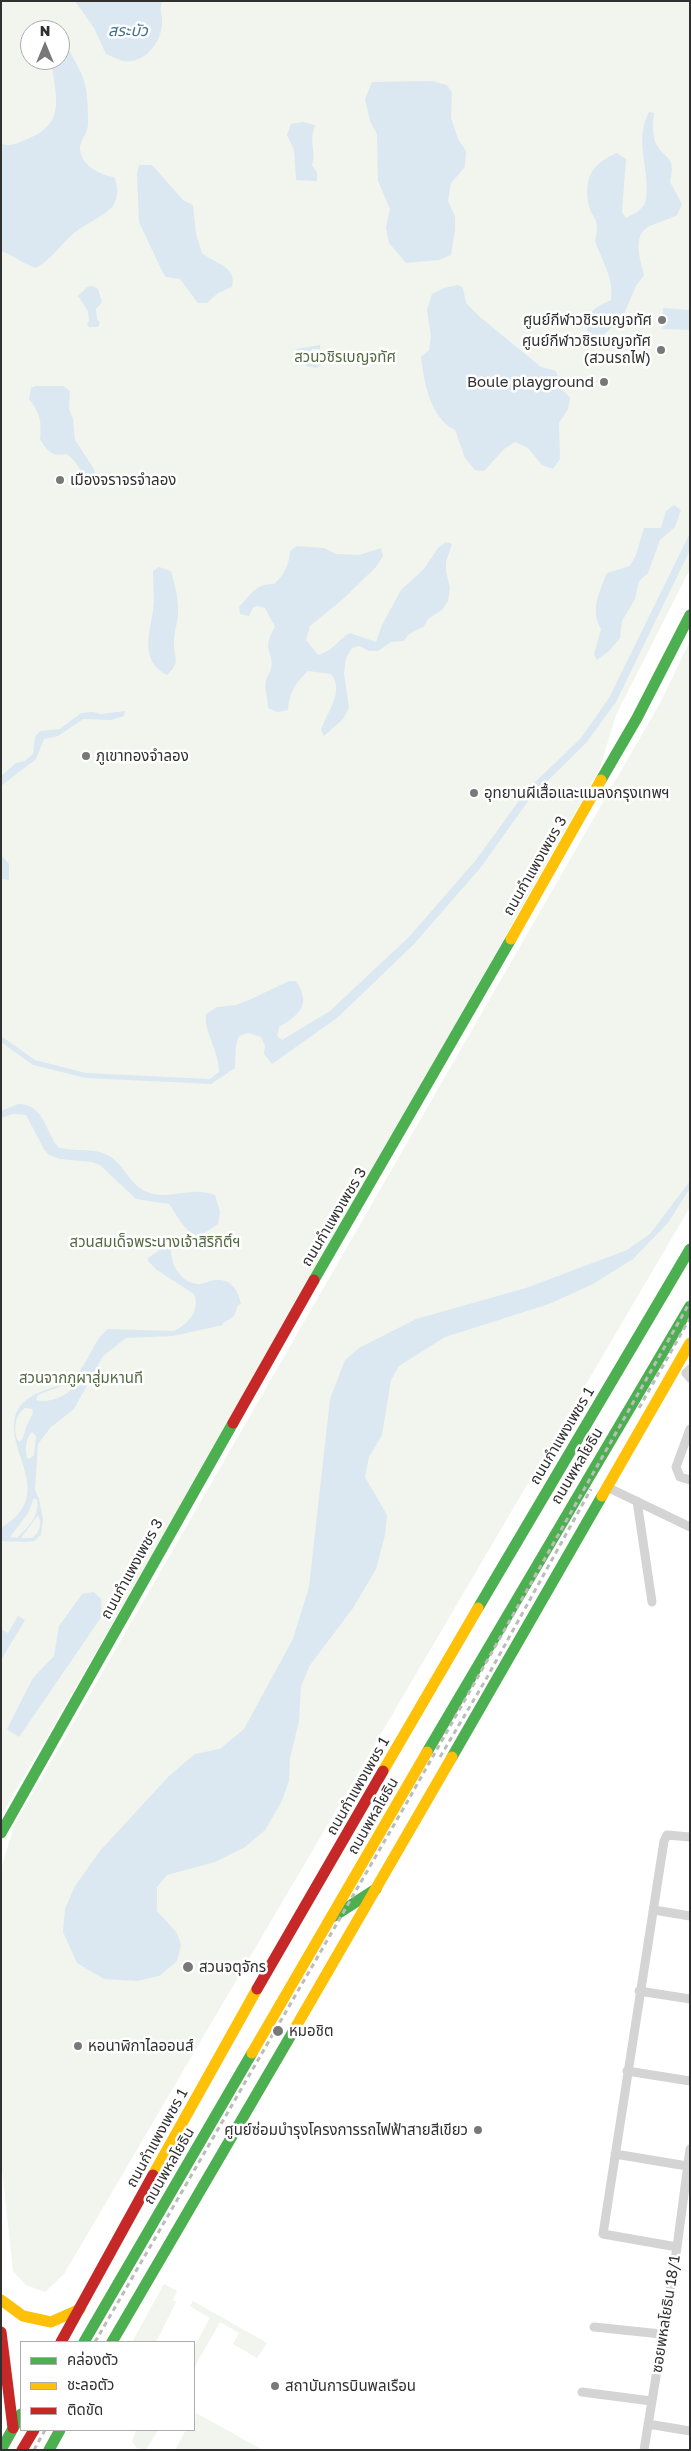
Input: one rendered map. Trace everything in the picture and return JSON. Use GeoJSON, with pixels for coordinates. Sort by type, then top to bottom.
{"type":"FeatureCollection","features":[{"type":"Feature","properties":{"kind":"main road","name":"ถนนกำแพงเพชร 3"},"geometry":{"type":"LineString","coordinates":[[1,1833],[186,1502],[376,1175],[637,718],[690,615]]}},
{"type":"Feature","properties":{"kind":"main road","name":"ถนนกำแพงเพชร 1"},"geometry":{"type":"LineString","coordinates":[[62,2341],[209,2074],[488,1589],[690,1250]]}},
{"type":"Feature","properties":{"kind":"main road","name":"ถนนพหลโยธิน"},"geometry":{"type":"LineString","coordinates":[[85,2341],[527,1580],[690,1306]]}},
{"type":"Feature","properties":{"kind":"main road"},"geometry":{"type":"LineString","coordinates":[[113,2341],[377,1888],[607,1487],[686,1371],[690,1343]]}},
{"type":"Feature","properties":{"kind":"main road"},"geometry":{"type":"LineString","coordinates":[[330,1918],[377,1888]]}},
{"type":"Feature","properties":{"kind":"main road"},"geometry":{"type":"LineString","coordinates":[[1,2300],[24,2316],[51,2322],[80,2309]]}},
{"type":"Feature","properties":{"kind":"main road"},"geometry":{"type":"LineString","coordinates":[[1,2332],[13,2428]]}},
{"type":"Feature","properties":{"kind":"main road"},"geometry":{"type":"LineString","coordinates":[[2,2450],[20,2416]]}},
{"type":"Feature","properties":{"kind":"main road"},"geometry":{"type":"LineString","coordinates":[[22,2450],[33,2431]]}},
{"type":"Feature","properties":{"kind":"main road"},"geometry":{"type":"LineString","coordinates":[[49,2450],[59,2431]]}},
{"type":"Feature","properties":{"kind":"street"},"geometry":{"type":"LineString","coordinates":[[690,1429],[676,1467],[680,1476],[690,1480]]}},
{"type":"Feature","properties":{"kind":"street"},"geometry":{"type":"LineString","coordinates":[[607,1487],[690,1527]]}},
{"type":"Feature","properties":{"kind":"street"},"geometry":{"type":"LineString","coordinates":[[637,1501],[652,1602]]}},
{"type":"Feature","properties":{"kind":"street"},"geometry":{"type":"LineString","coordinates":[[677,2247],[603,2234],[663,1848],[667,1835],[690,1837]]}},
{"type":"Feature","properties":{"kind":"street"},"geometry":{"type":"LineString","coordinates":[[654,1910],[690,1916]]}},
{"type":"Feature","properties":{"kind":"street"},"geometry":{"type":"LineString","coordinates":[[640,1991],[690,1999]]}},
{"type":"Feature","properties":{"kind":"street"},"geometry":{"type":"LineString","coordinates":[[627,2070],[690,2081]]}},
{"type":"Feature","properties":{"kind":"street","name":"ซอยพหลโยธิน 18/1"},"geometry":{"type":"LineString","coordinates":[[644,2450],[661,2334],[677,2247],[690,2149]]}},
{"type":"Feature","properties":{"kind":"street"},"geometry":{"type":"LineString","coordinates":[[614,2154],[687,2166]]}},
{"type":"Feature","properties":{"kind":"street"},"geometry":{"type":"LineString","coordinates":[[594,2327],[661,2334]]}},
{"type":"Feature","properties":{"kind":"street"},"geometry":{"type":"LineString","coordinates":[[582,2392],[651,2401]]}},
{"type":"Feature","properties":{"kind":"street"},"geometry":{"type":"LineString","coordinates":[[648,2424],[690,2431]]}},
{"type":"Feature","properties":{"kind":"green space","name":"สวนวชิรเบญจทัศ"},"geometry":{"type":"Polygon","coordinates":[[[1,1],[690,1],[690,569],[616,715],[600,768],[332,1244],[1,1816],[1,1]]]}},
{"type":"Feature","properties":{"kind":"green space","name":"สวนจตุจักร"},"geometry":{"type":"Polygon","coordinates":[[[690,641],[690,1207],[64,2274],[45,2292],[26,2285],[13,2271],[1,2161],[1,1869],[14,1826],[660,703],[690,641]]]}},
{"type":"Feature","properties":{"kind":"green space"},"geometry":{"type":"Polygon","coordinates":[[[164,2284],[177,2291],[173,2300],[176,2302],[156,2341],[133,2341],[164,2284]]]}},
{"type":"Feature","properties":{"kind":"green space"},"geometry":{"type":"Polygon","coordinates":[[[193,2301],[267,2343],[257,2358],[233,2344],[239,2333],[220,2322],[195,2366],[195,2345],[210,2318],[190,2306],[193,2301]]]}},
{"type":"Feature","properties":{"kind":"green space"},"geometry":{"type":"Polygon","coordinates":[[[196,2413],[263,2450],[175,2450],[185,2431],[195,2431],[196,2413]]]}},
{"type":"Feature","properties":{"kind":"green space"},"geometry":{"type":"Polygon","coordinates":[[[136,2431],[157,2431],[146,2450],[137,2448],[132,2442],[136,2431]]]}},
{"type":"Feature","properties":{"kind":"water","name":"สระบัว"},"geometry":{"type":"Polygon","coordinates":[[[75,1],[162,1],[161,31],[155,45],[145,56],[131,61],[124,61],[106,54],[94,28],[75,1]]]}},
{"type":"Feature","properties":{"kind":"water"},"geometry":{"type":"Polygon","coordinates":[[[70,52],[82,75],[87,99],[88,124],[80,147],[81,156],[92,169],[114,177],[117,193],[116,200],[111,208],[73,234],[47,260],[36,268],[1,251],[1,144],[14,144],[40,133],[49,125],[54,116],[56,96],[52,70],[70,70],[70,52]]]}},
{"type":"Feature","properties":{"kind":"water"},"geometry":{"type":"Polygon","coordinates":[[[432,81],[447,85],[452,93],[451,118],[458,139],[466,151],[465,167],[451,183],[448,201],[455,216],[451,255],[439,260],[406,263],[389,243],[386,227],[390,209],[378,181],[377,134],[370,121],[365,99],[372,82],[432,81]]]}},
{"type":"Feature","properties":{"kind":"water"},"geometry":{"type":"Polygon","coordinates":[[[649,112],[654,113],[653,131],[655,141],[672,166],[670,182],[682,204],[677,215],[647,227],[641,234],[639,251],[644,275],[636,286],[622,318],[599,339],[588,339],[590,314],[593,310],[611,300],[611,284],[595,241],[597,227],[589,207],[588,184],[597,165],[617,153],[626,159],[622,212],[626,218],[641,209],[646,200],[647,189],[642,134],[649,112]]]}},
{"type":"Feature","properties":{"kind":"water"},"geometry":{"type":"Polygon","coordinates":[[[303,122],[315,125],[312,138],[314,155],[312,165],[317,173],[317,181],[296,180],[294,150],[287,135],[291,124],[303,122]]]}},
{"type":"Feature","properties":{"kind":"water"},"geometry":{"type":"Polygon","coordinates":[[[139,165],[152,165],[183,200],[193,205],[196,234],[202,253],[224,266],[232,275],[232,287],[218,293],[207,303],[198,303],[180,279],[166,277],[162,271],[139,222],[137,174],[139,165]]]}},
{"type":"Feature","properties":{"kind":"water"},"geometry":{"type":"Polygon","coordinates":[[[458,285],[463,288],[466,303],[480,317],[541,367],[556,371],[562,389],[570,398],[568,409],[559,423],[560,459],[553,469],[542,465],[528,448],[515,442],[504,449],[484,471],[475,470],[465,458],[455,430],[446,424],[434,408],[426,388],[421,357],[429,350],[431,336],[427,310],[432,294],[444,288],[458,285]]]}},
{"type":"Feature","properties":{"kind":"water"},"geometry":{"type":"Polygon","coordinates":[[[93,286],[98,289],[102,302],[96,309],[97,319],[100,323],[98,327],[89,327],[87,324],[89,321],[88,311],[78,296],[87,287],[93,286]]]}},
{"type":"Feature","properties":{"kind":"water"},"geometry":{"type":"Polygon","coordinates":[[[663,308],[690,310],[690,330],[663,329],[663,308]]]}},
{"type":"Feature","properties":{"kind":"water"},"geometry":{"type":"Polygon","coordinates":[[[320,345],[320,349],[312,349],[310,356],[312,358],[321,357],[322,364],[317,368],[306,366],[296,349],[320,345]]]}},
{"type":"Feature","properties":{"kind":"water"},"geometry":{"type":"Polygon","coordinates":[[[35,386],[63,386],[70,391],[69,409],[73,419],[75,440],[94,469],[96,483],[91,485],[70,456],[66,454],[53,454],[40,439],[41,428],[39,418],[36,409],[29,399],[31,388],[35,386]]]}},
{"type":"Feature","properties":{"kind":"water"},"geometry":{"type":"Polygon","coordinates":[[[674,505],[681,510],[675,527],[660,540],[648,573],[639,581],[635,599],[622,621],[620,638],[609,651],[597,660],[594,654],[601,629],[596,615],[596,608],[607,573],[630,566],[636,555],[644,528],[661,528],[666,511],[674,505]]]}},
{"type":"Feature","properties":{"kind":"water"},"geometry":{"type":"Polygon","coordinates":[[[690,533],[690,550],[616,702],[586,743],[531,797],[481,867],[414,944],[337,1018],[272,1064],[264,1054],[265,1046],[261,1037],[248,1033],[239,1036],[236,1045],[235,1068],[211,1084],[86,1078],[33,1065],[1,1042],[1,1036],[35,1060],[86,1073],[210,1079],[219,1072],[217,1056],[207,1027],[206,1014],[217,1007],[236,1005],[289,981],[296,981],[303,996],[303,1002],[298,1013],[279,1027],[277,1036],[282,1040],[330,1011],[409,937],[476,860],[526,791],[581,738],[609,698],[690,533]]]}},
{"type":"Feature","properties":{"kind":"water"},"geometry":{"type":"Polygon","coordinates":[[[446,542],[452,544],[446,562],[446,572],[450,588],[448,601],[442,610],[428,619],[424,626],[408,635],[404,641],[391,642],[378,651],[369,651],[359,646],[352,648],[346,658],[344,673],[349,708],[343,719],[324,736],[321,730],[336,694],[335,681],[331,674],[308,671],[294,689],[288,710],[278,712],[268,708],[266,679],[272,663],[268,647],[275,627],[265,608],[257,606],[253,608],[249,616],[240,614],[239,607],[250,594],[262,585],[274,584],[277,581],[287,565],[290,551],[297,546],[324,548],[336,554],[359,555],[381,548],[383,556],[376,567],[343,599],[310,626],[306,640],[318,655],[333,648],[350,633],[376,642],[382,625],[401,590],[424,569],[438,548],[446,542]]]}},
{"type":"Feature","properties":{"kind":"water"},"geometry":{"type":"Polygon","coordinates":[[[159,567],[171,571],[178,603],[174,642],[176,661],[174,667],[167,675],[158,669],[153,662],[149,655],[148,646],[154,605],[153,571],[159,567]]]}},
{"type":"Feature","properties":{"kind":"water"},"geometry":{"type":"Polygon","coordinates":[[[125,711],[124,716],[111,720],[83,719],[58,736],[44,739],[36,759],[1,786],[1,776],[16,763],[25,761],[33,754],[35,737],[40,731],[60,729],[81,713],[92,712],[101,714],[125,711]]]}},
{"type":"Feature","properties":{"kind":"water"},"geometry":{"type":"Polygon","coordinates":[[[1,855],[9,864],[9,880],[1,879],[1,855]]]}},
{"type":"Feature","properties":{"kind":"water"},"geometry":{"type":"Polygon","coordinates":[[[18,1104],[27,1105],[39,1113],[58,1147],[98,1152],[111,1157],[121,1166],[133,1182],[143,1190],[158,1195],[198,1192],[215,1195],[220,1212],[218,1224],[200,1236],[194,1234],[185,1228],[169,1204],[136,1199],[100,1165],[91,1162],[60,1159],[49,1155],[26,1115],[13,1114],[1,1118],[1,1111],[18,1104]]]}},
{"type":"Feature","properties":{"kind":"water"},"geometry":{"type":"Polygon","coordinates":[[[690,1181],[690,1188],[668,1223],[633,1259],[593,1284],[549,1304],[445,1337],[399,1366],[391,1380],[382,1435],[369,1457],[365,1477],[387,1515],[385,1535],[376,1569],[353,1608],[310,1665],[301,1686],[299,1721],[290,1758],[289,1781],[281,1803],[265,1830],[245,1847],[215,1862],[167,1875],[157,1887],[157,1911],[177,1933],[181,1945],[177,1961],[159,1976],[137,1981],[104,1979],[77,1963],[63,1932],[65,1909],[75,1886],[100,1851],[169,1776],[195,1754],[220,1749],[244,1729],[293,1639],[309,1587],[330,1399],[345,1360],[359,1348],[416,1319],[526,1288],[627,1250],[650,1234],[690,1181]]]}},
{"type":"Feature","properties":{"kind":"water"},"geometry":{"type":"Polygon","coordinates":[[[168,1244],[172,1245],[173,1263],[180,1275],[197,1284],[216,1280],[226,1281],[236,1290],[241,1304],[238,1305],[234,1316],[223,1325],[173,1336],[126,1338],[103,1356],[74,1409],[51,1427],[38,1444],[35,1490],[39,1499],[43,1520],[41,1535],[34,1541],[1,1541],[1,1528],[18,1514],[26,1500],[28,1486],[14,1426],[17,1411],[22,1404],[36,1394],[68,1381],[75,1376],[84,1365],[98,1339],[108,1329],[173,1331],[191,1317],[196,1306],[194,1294],[157,1270],[148,1261],[148,1258],[168,1244]],[[66,1384],[38,1395],[36,1400],[55,1399],[71,1390],[70,1384],[66,1384]],[[25,1408],[19,1414],[15,1428],[19,1442],[23,1438],[33,1413],[32,1409],[25,1408]],[[32,1432],[26,1448],[27,1458],[29,1459],[34,1455],[36,1436],[32,1432]],[[34,1498],[28,1513],[10,1537],[17,1538],[32,1521],[37,1511],[37,1500],[34,1498]],[[38,1515],[21,1538],[32,1538],[40,1528],[38,1515]]]}},
{"type":"Feature","properties":{"kind":"water"},"geometry":{"type":"Polygon","coordinates":[[[94,1592],[101,1599],[102,1616],[19,1737],[7,1729],[33,1678],[54,1656],[59,1626],[82,1594],[94,1592]]]}},
{"type":"Feature","properties":{"kind":"water"},"geometry":{"type":"Polygon","coordinates":[[[18,1616],[25,1620],[1,1660],[1,1629],[8,1633],[18,1616]]]}},
{"type":"Feature","properties":{"kind":"railway"},"geometry":{"type":"LineString","coordinates":[[96,2341],[406,1804],[690,1302]]}},
{"type":"Feature","properties":{"kind":"railway"},"geometry":{"type":"LineString","coordinates":[[639,1408],[690,1318]]}},
{"type":"Feature","properties":{"kind":"railway"},"geometry":{"type":"LineString","coordinates":[[440,1757],[485,1681],[591,1489]]}},
{"type":"Feature","properties":{"kind":"railway"},"geometry":{"type":"LineString","coordinates":[[34,2450],[44,2431]]}},
{"type":"Feature","properties":{"kind":"traffic: fast"},"geometry":{"type":"LineString","coordinates":[[601,780],[637,718],[690,615]]}},
{"type":"Feature","properties":{"kind":"traffic: fast"},"geometry":{"type":"LineString","coordinates":[[314,1280],[511,939]]}},
{"type":"Feature","properties":{"kind":"traffic: fast"},"geometry":{"type":"LineString","coordinates":[[478,1608],[690,1249]]}},
{"type":"Feature","properties":{"kind":"traffic: fast"},"geometry":{"type":"LineString","coordinates":[[427,1752],[690,1306]]}},
{"type":"Feature","properties":{"kind":"traffic: fast"},"geometry":{"type":"LineString","coordinates":[[1,1833],[233,1423]]}},
{"type":"Feature","properties":{"kind":"traffic: fast"},"geometry":{"type":"LineString","coordinates":[[452,1757],[602,1496]]}},
{"type":"Feature","properties":{"kind":"traffic: fast"},"geometry":{"type":"LineString","coordinates":[[334,1916],[376,1889]]}},
{"type":"Feature","properties":{"kind":"traffic: fast"},"geometry":{"type":"LineString","coordinates":[[113,2341],[294,2030]]}},
{"type":"Feature","properties":{"kind":"traffic: fast"},"geometry":{"type":"LineString","coordinates":[[85,2341],[252,2053]]}},
{"type":"Feature","properties":{"kind":"traffic: fast"},"geometry":{"type":"LineString","coordinates":[[1,2450],[20,2416]]}},
{"type":"Feature","properties":{"kind":"traffic: fast"},"geometry":{"type":"LineString","coordinates":[[49,2450],[59,2431]]}},
{"type":"Feature","properties":{"kind":"traffic: slow"},"geometry":{"type":"LineString","coordinates":[[511,939],[601,780]]}},
{"type":"Feature","properties":{"kind":"traffic: slow"},"geometry":{"type":"LineString","coordinates":[[602,1496],[690,1343]]}},
{"type":"Feature","properties":{"kind":"traffic: slow"},"geometry":{"type":"LineString","coordinates":[[383,1771],[478,1608]]}},
{"type":"Feature","properties":{"kind":"traffic: slow"},"geometry":{"type":"LineString","coordinates":[[252,2053],[427,1752]]}},
{"type":"Feature","properties":{"kind":"traffic: slow"},"geometry":{"type":"LineString","coordinates":[[294,2030],[452,1757]]}},
{"type":"Feature","properties":{"kind":"traffic: slow"},"geometry":{"type":"LineString","coordinates":[[153,2175],[257,1989]]}},
{"type":"Feature","properties":{"kind":"traffic: slow"},"geometry":{"type":"LineString","coordinates":[[1,2300],[23,2316],[51,2322],[80,2309]]}},
{"type":"Feature","properties":{"kind":"traffic: jam"},"geometry":{"type":"LineString","coordinates":[[233,1423],[314,1280]]}},
{"type":"Feature","properties":{"kind":"traffic: jam"},"geometry":{"type":"LineString","coordinates":[[257,1989],[383,1771]]}},
{"type":"Feature","properties":{"kind":"traffic: jam"},"geometry":{"type":"LineString","coordinates":[[62,2341],[153,2175]]}},
{"type":"Feature","properties":{"kind":"traffic: jam"},"geometry":{"type":"LineString","coordinates":[[1,2332],[13,2428]]}},
{"type":"Feature","properties":{"kind":"traffic: jam"},"geometry":{"type":"LineString","coordinates":[[22,2450],[33,2431]]}},
{"type":"Feature","properties":{"kind":"place","name":"ศูนย์กีฬาวชิรเบญจทัศ"},"geometry":{"type":"Point","coordinates":[662,320]}},
{"type":"Feature","properties":{"kind":"place","name":"ศูนย์กีฬาวชิรเบญจทัศ (สวนรถไฟ)"},"geometry":{"type":"Point","coordinates":[661,350]}},
{"type":"Feature","properties":{"kind":"place","name":"Boule playground"},"geometry":{"type":"Point","coordinates":[604,382]}},
{"type":"Feature","properties":{"kind":"place","name":"เมืองจราจรจำลอง"},"geometry":{"type":"Point","coordinates":[60,480]}},
{"type":"Feature","properties":{"kind":"place","name":"ภูเขาทองจำลอง"},"geometry":{"type":"Point","coordinates":[86,756]}},
{"type":"Feature","properties":{"kind":"place","name":"อุทยานผีเสื้อและแมลงกรุงเทพฯ"},"geometry":{"type":"Point","coordinates":[474,793]}},
{"type":"Feature","properties":{"kind":"place","name":"สวนจตุจักร"},"geometry":{"type":"Point","coordinates":[188,1967]}},
{"type":"Feature","properties":{"kind":"place","name":"หมอชิต"},"geometry":{"type":"Point","coordinates":[278,2031]}},
{"type":"Feature","properties":{"kind":"place","name":"หอนาฬิกาไลออนส์"},"geometry":{"type":"Point","coordinates":[78,2046]}},
{"type":"Feature","properties":{"kind":"place","name":"ศูนย์ซ่อมบำรุงโครงการรถไฟฟ้าสายสีเขียว"},"geometry":{"type":"Point","coordinates":[478,2130]}},
{"type":"Feature","properties":{"kind":"place","name":"สถาบันการบินพลเรือน"},"geometry":{"type":"Point","coordinates":[275,2386]}},
{"type":"Feature","properties":{"kind":"park label","name":"สวนสมเด็จพระนางเจ้าสิริกิติ์ฯ"},"geometry":{"type":"Point","coordinates":[155,1242]}},
{"type":"Feature","properties":{"kind":"park label","name":"สวนจากภูผาสู่มหานที"},"geometry":{"type":"Point","coordinates":[81,1378]}}]}
